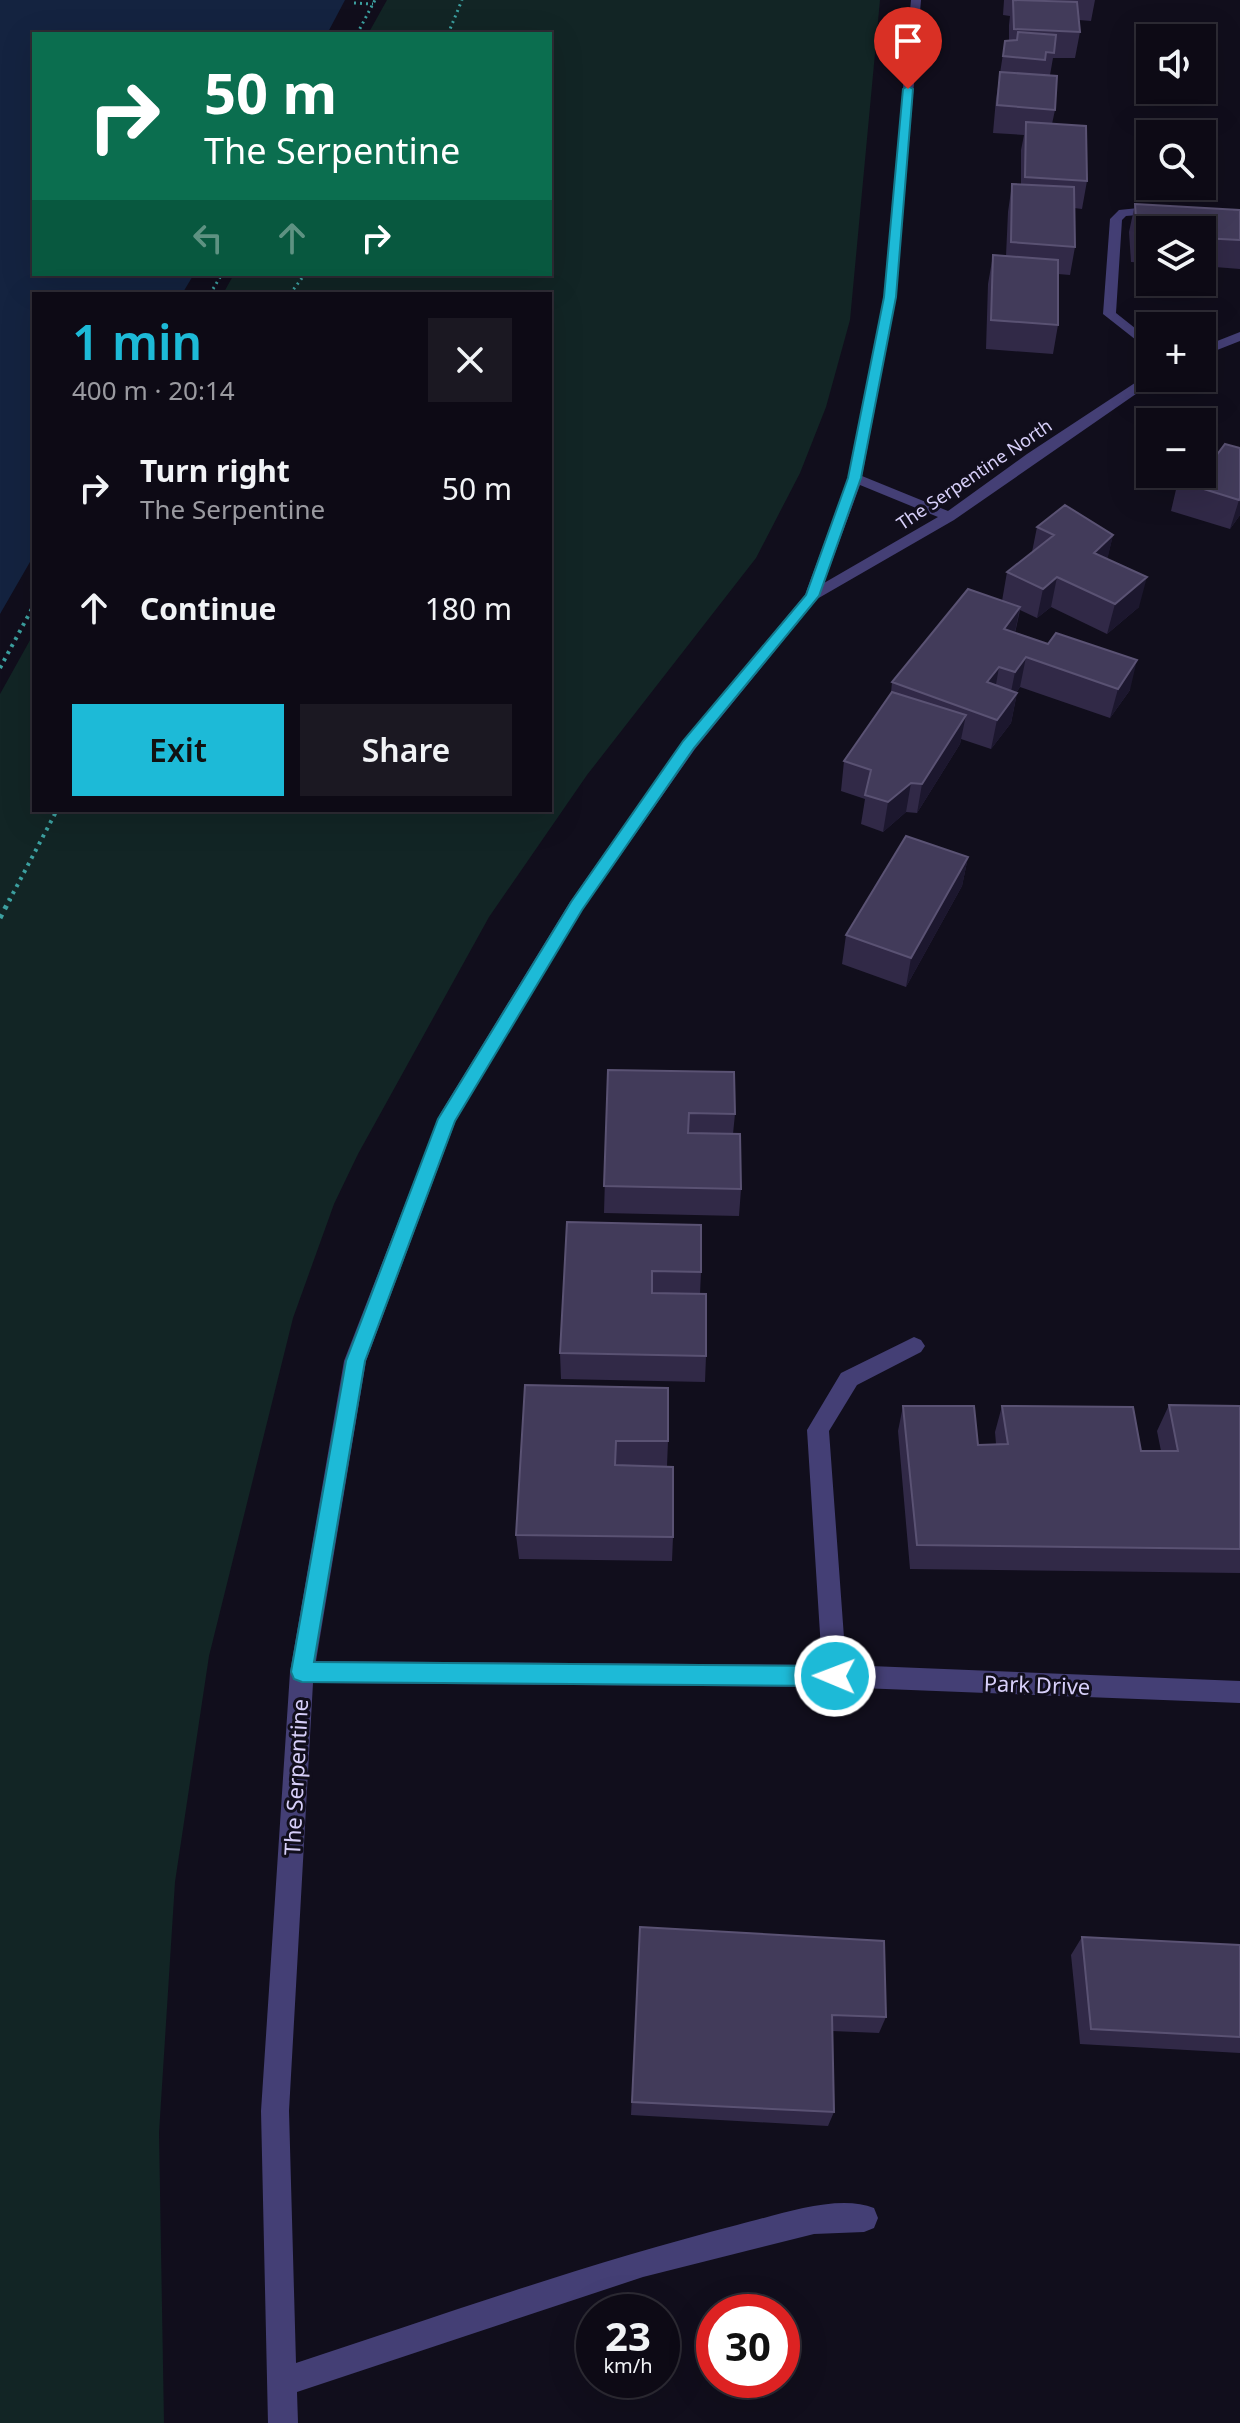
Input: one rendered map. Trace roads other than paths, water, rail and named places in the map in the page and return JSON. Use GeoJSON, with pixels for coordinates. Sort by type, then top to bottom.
{"type":"FeatureCollection","features":[{"type":"Feature","properties":{"kind":"street"},"geometry":{"type":"LineString","coordinates":[[812,596],[855,478],[890,297],[916,0]]}},
{"type":"Feature","properties":{"kind":"street"},"geometry":{"type":"LineString","coordinates":[[1136,336],[1109,314],[1116,219],[1123,213],[1168,211]]}},
{"type":"Feature","properties":{"kind":"street"},"geometry":{"type":"LineString","coordinates":[[1216,346],[1240,336]]}},
{"type":"Feature","properties":{"kind":"street","name":"The Serpentine North"},"geometry":{"type":"LineString","coordinates":[[812,596],[949,517],[1032,457],[1136,389]]}},
{"type":"Feature","properties":{"kind":"street"},"geometry":{"type":"LineString","coordinates":[[855,478],[949,517]]}},
{"type":"Feature","properties":{"kind":"street","name":"The Serpentine"},"geometry":{"type":"LineString","coordinates":[[283,2423],[275,2111],[302,1672],[355,1361],[447,1119],[576,906],[654,794],[689,745],[812,596]]}},
{"type":"Feature","properties":{"kind":"street"},"geometry":{"type":"LineString","coordinates":[[835,1676],[818,1430],[849,1379],[914,1346]]}},
{"type":"Feature","properties":{"kind":"street","name":"Park Drive"},"geometry":{"type":"LineString","coordinates":[[302,1672],[835,1676],[1240,1692]]}},
{"type":"Feature","properties":{"kind":"street"},"geometry":{"type":"LineString","coordinates":[[282,2382],[643,2263],[814,2220],[864,2218]]}},
{"type":"Feature","properties":{"kind":"water"},"geometry":{"type":"Polygon","coordinates":[[[0,0],[345,0],[328,32],[32,32],[32,276],[193,276],[183,292],[32,292],[32,558],[0,614],[0,0]]]}}]}
